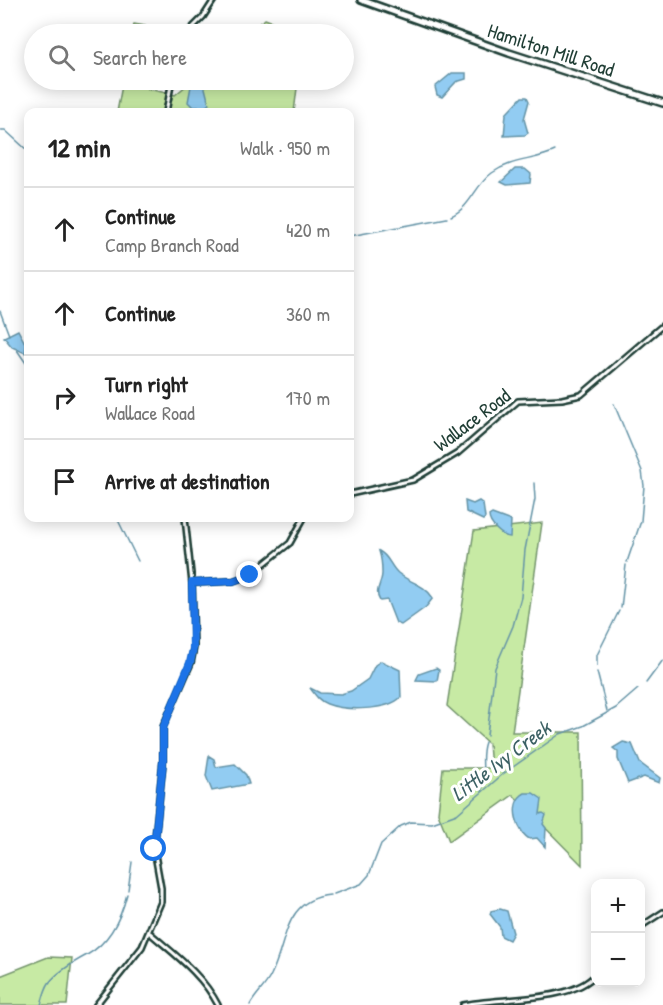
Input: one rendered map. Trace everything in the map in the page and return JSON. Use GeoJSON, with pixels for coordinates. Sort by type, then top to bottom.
{"type":"FeatureCollection","features":[{"type":"Feature","properties":{"kind":"main road","name":"Hamilton Mill Road"},"geometry":{"type":"LineString","coordinates":[[361,0],[509,53],[663,103]]}},
{"type":"Feature","properties":{"kind":"street"},"geometry":{"type":"LineString","coordinates":[[196,24],[214,0]]}},
{"type":"Feature","properties":{"kind":"street"},"geometry":{"type":"LineString","coordinates":[[167,108],[170,90]]}},
{"type":"Feature","properties":{"kind":"street","name":"Wallace Road"},"geometry":{"type":"LineString","coordinates":[[354,493],[413,480],[458,453],[518,401],[562,399],[581,395],[663,325]]}},
{"type":"Feature","properties":{"kind":"street"},"geometry":{"type":"LineString","coordinates":[[96,1005],[132,962],[150,933],[161,902],[154,849],[163,762],[163,728],[190,663],[193,649],[192,583],[185,522]]}},
{"type":"Feature","properties":{"kind":"street"},"geometry":{"type":"LineString","coordinates":[[192,583],[233,581],[250,575],[290,543],[302,522]]}},
{"type":"Feature","properties":{"kind":"street"},"geometry":{"type":"LineString","coordinates":[[645,924],[663,912]]}},
{"type":"Feature","properties":{"kind":"street"},"geometry":{"type":"LineString","coordinates":[[150,933],[196,973],[210,989],[218,1005]]}},
{"type":"Feature","properties":{"kind":"street"},"geometry":{"type":"LineString","coordinates":[[464,1005],[545,995],[579,986],[591,978]]}},
{"type":"Feature","properties":{"kind":"green space"},"geometry":{"type":"Polygon","coordinates":[[[265,19],[279,24],[259,24],[265,19]]]}},
{"type":"Feature","properties":{"kind":"green space"},"geometry":{"type":"Polygon","coordinates":[[[121,90],[152,90],[175,95],[181,90],[297,90],[294,108],[118,108],[121,90]]]}},
{"type":"Feature","properties":{"kind":"green space"},"geometry":{"type":"Polygon","coordinates":[[[542,523],[512,732],[581,732],[582,865],[513,795],[449,841],[438,813],[443,768],[491,768],[489,744],[447,706],[474,531],[542,523]]]}},
{"type":"Feature","properties":{"kind":"green space"},"geometry":{"type":"Polygon","coordinates":[[[48,957],[72,958],[67,1005],[0,1005],[0,976],[48,957]]]}},
{"type":"Feature","properties":{"kind":"water"},"geometry":{"type":"Polygon","coordinates":[[[452,73],[466,73],[466,79],[456,82],[442,97],[437,95],[435,87],[452,73]]]}},
{"type":"Feature","properties":{"kind":"water"},"geometry":{"type":"Polygon","coordinates":[[[190,90],[206,90],[209,104],[205,107],[193,107],[188,102],[190,90]]]}},
{"type":"Feature","properties":{"kind":"water"},"geometry":{"type":"Polygon","coordinates":[[[522,97],[527,97],[529,101],[524,119],[528,133],[504,136],[506,114],[522,97]]]}},
{"type":"Feature","properties":{"kind":"water"},"geometry":{"type":"Polygon","coordinates":[[[515,169],[525,169],[531,174],[530,183],[507,185],[501,182],[515,169]]]}},
{"type":"Feature","properties":{"kind":"water"},"geometry":{"type":"Polygon","coordinates":[[[18,330],[24,341],[24,353],[12,347],[4,337],[18,330]]]}},
{"type":"Feature","properties":{"kind":"water"},"geometry":{"type":"Polygon","coordinates":[[[465,501],[473,504],[479,501],[483,504],[485,518],[483,520],[466,512],[465,501]]]}},
{"type":"Feature","properties":{"kind":"water"},"geometry":{"type":"Polygon","coordinates":[[[492,514],[511,521],[510,537],[503,535],[494,526],[489,516],[492,514]]]}},
{"type":"Feature","properties":{"kind":"water"},"geometry":{"type":"Polygon","coordinates":[[[379,551],[398,573],[421,587],[433,598],[426,607],[401,625],[396,623],[387,600],[380,601],[378,597],[382,572],[379,551]]]}},
{"type":"Feature","properties":{"kind":"water"},"geometry":{"type":"Polygon","coordinates":[[[381,661],[400,670],[401,697],[395,702],[377,707],[344,708],[327,704],[310,688],[320,693],[341,694],[351,691],[368,679],[375,665],[381,661]]]}},
{"type":"Feature","properties":{"kind":"water"},"geometry":{"type":"Polygon","coordinates":[[[436,668],[439,670],[437,681],[416,680],[419,674],[436,668]]]}},
{"type":"Feature","properties":{"kind":"water"},"geometry":{"type":"Polygon","coordinates":[[[623,742],[632,744],[640,763],[660,778],[659,783],[644,777],[628,783],[618,759],[618,752],[613,748],[623,742]]]}},
{"type":"Feature","properties":{"kind":"water"},"geometry":{"type":"Polygon","coordinates":[[[209,756],[214,759],[216,767],[235,764],[246,775],[249,784],[212,791],[206,776],[209,756]]]}},
{"type":"Feature","properties":{"kind":"water"},"geometry":{"type":"Polygon","coordinates":[[[525,793],[533,793],[542,799],[540,814],[546,815],[543,824],[546,828],[545,847],[537,838],[530,839],[522,832],[516,818],[516,804],[525,793]]]}},
{"type":"Feature","properties":{"kind":"water"},"geometry":{"type":"Polygon","coordinates":[[[500,909],[507,911],[513,933],[509,940],[501,936],[500,927],[490,914],[491,911],[500,909]]]}},
{"type":"Feature","properties":{"kind":"waterway"},"geometry":{"type":"LineString","coordinates":[[0,130],[5,130],[24,147]]}},
{"type":"Feature","properties":{"kind":"waterway"},"geometry":{"type":"LineString","coordinates":[[451,216],[458,212],[486,178],[499,168],[555,151]]}},
{"type":"Feature","properties":{"kind":"waterway"},"geometry":{"type":"LineString","coordinates":[[354,235],[447,218]]}},
{"type":"Feature","properties":{"kind":"waterway"},"geometry":{"type":"LineString","coordinates":[[0,311],[9,335]]}},
{"type":"Feature","properties":{"kind":"waterway"},"geometry":{"type":"LineString","coordinates":[[17,350],[24,360]]}},
{"type":"Feature","properties":{"kind":"waterway"},"geometry":{"type":"LineString","coordinates":[[614,404],[642,471],[644,486],[641,521],[627,562]]}},
{"type":"Feature","properties":{"kind":"waterway"},"geometry":{"type":"LineString","coordinates":[[487,735],[495,668],[513,626],[521,597],[525,550],[535,499],[534,483]]}},
{"type":"Feature","properties":{"kind":"waterway"},"geometry":{"type":"LineString","coordinates":[[119,522],[138,561]]}},
{"type":"Feature","properties":{"kind":"waterway"},"geometry":{"type":"LineString","coordinates":[[621,608],[626,565]]}},
{"type":"Feature","properties":{"kind":"waterway"},"geometry":{"type":"LineString","coordinates":[[597,666],[597,655],[619,611]]}},
{"type":"Feature","properties":{"kind":"waterway","name":"Little Ivy Creek"},"geometry":{"type":"LineString","coordinates":[[646,683],[663,660]]}},
{"type":"Feature","properties":{"kind":"waterway"},"geometry":{"type":"LineString","coordinates":[[597,672],[607,711]]}},
{"type":"Feature","properties":{"kind":"waterway","name":"Little Ivy Creek"},"geometry":{"type":"LineString","coordinates":[[334,894],[361,884],[369,875],[381,844],[401,826],[411,822],[432,823],[457,814],[503,774],[560,734],[583,726],[616,708],[638,689]]}},
{"type":"Feature","properties":{"kind":"waterway"},"geometry":{"type":"LineString","coordinates":[[482,791],[485,742]]}},
{"type":"Feature","properties":{"kind":"waterway"},"geometry":{"type":"LineString","coordinates":[[128,890],[132,862]]}},
{"type":"Feature","properties":{"kind":"waterway"},"geometry":{"type":"LineString","coordinates":[[41,1005],[49,983],[66,967],[95,950],[108,936],[118,920],[127,894]]}},
{"type":"Feature","properties":{"kind":"waterway","name":"Little Ivy Creek"},"geometry":{"type":"LineString","coordinates":[[250,1005],[271,975],[289,924],[295,914],[303,905],[315,898],[330,895]]}},
{"type":"Feature","properties":{"kind":"route"},"geometry":{"type":"LineString","coordinates":[[154,849],[161,789],[163,728],[190,663],[193,649],[192,583],[233,581],[250,575]]}}]}
